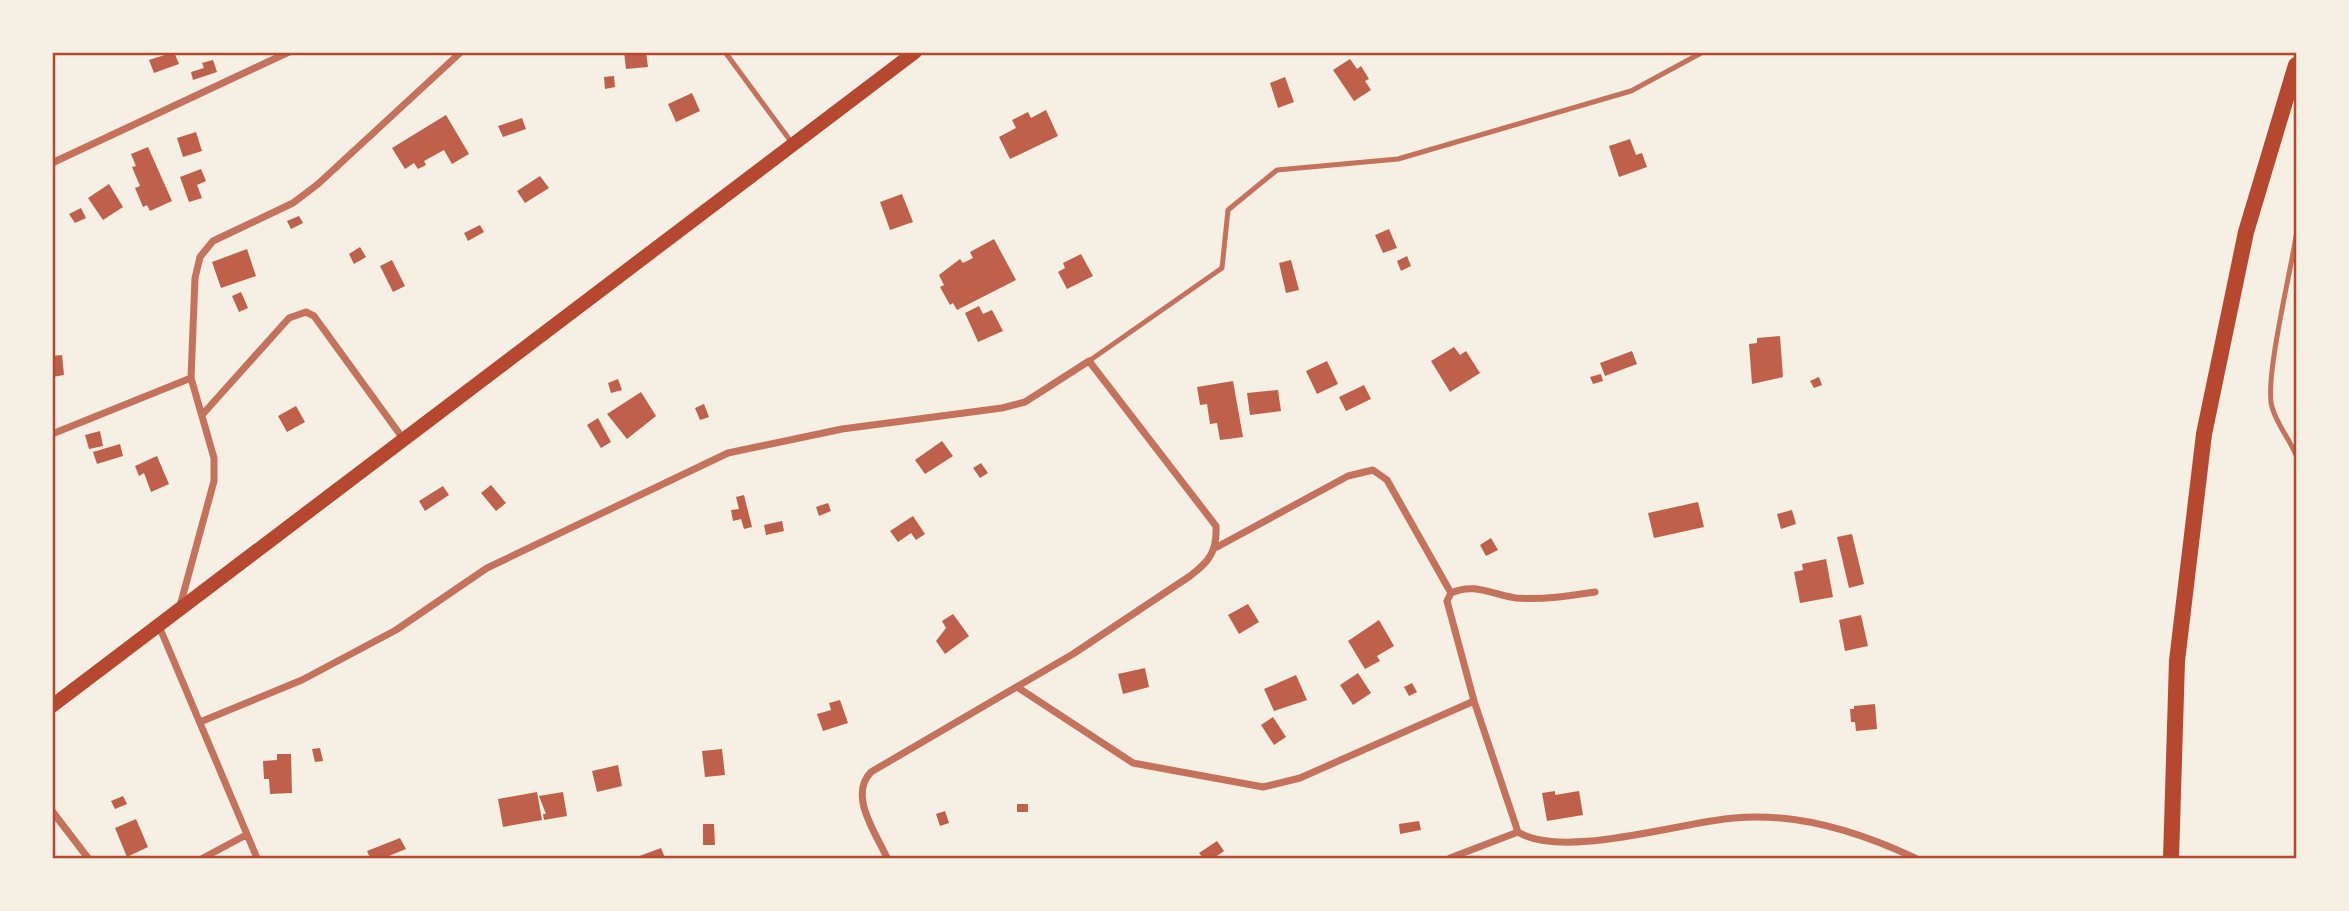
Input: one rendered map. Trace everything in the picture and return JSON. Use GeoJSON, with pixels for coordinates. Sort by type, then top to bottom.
{"type":"FeatureCollection","features":[{"type":"Feature","properties":{"kind":"main road"},"geometry":{"type":"LineString","coordinates":[[53,704],[915,52]]}},
{"type":"Feature","properties":{"kind":"main road"},"geometry":{"type":"LineString","coordinates":[[2171,859],[2177,661],[2204,434],[2245,232],[2297,65]]}},
{"type":"Feature","properties":{"kind":"street"},"geometry":{"type":"LineString","coordinates":[[52,163],[289,52]]}},
{"type":"Feature","properties":{"kind":"street"},"geometry":{"type":"LineString","coordinates":[[179,611],[214,481],[214,458],[191,379],[195,278],[200,257],[213,242],[293,203],[318,184],[461,52]]}},
{"type":"Feature","properties":{"kind":"street"},"geometry":{"type":"LineString","coordinates":[[202,415],[289,318],[306,312],[314,316],[404,440]]}},
{"type":"Feature","properties":{"kind":"street"},"geometry":{"type":"LineString","coordinates":[[200,722],[302,680],[396,630],[487,568],[728,453],[842,429],[1002,408],[1025,402],[1089,361],[1216,526],[1217,547]]}},
{"type":"Feature","properties":{"kind":"street"},"geometry":{"type":"LineString","coordinates":[[52,434],[191,379]]}},
{"type":"Feature","properties":{"kind":"street"},"geometry":{"type":"LineString","coordinates":[[887,859],[863,804],[862,781],[871,772],[1017,687],[1190,576],[1206,564],[1217,547],[1348,476],[1373,470],[1387,480],[1451,593]]}},
{"type":"Feature","properties":{"kind":"street"},"geometry":{"type":"LineString","coordinates":[[1518,832],[1474,701],[1447,601],[1451,593],[1475,586],[1515,597],[1539,599],[1595,592]]}},
{"type":"Feature","properties":{"kind":"street"},"geometry":{"type":"LineString","coordinates":[[159,626],[257,859]]}},
{"type":"Feature","properties":{"kind":"street"},"geometry":{"type":"LineString","coordinates":[[1017,687],[1133,763],[1263,787],[1300,778],[1474,701]]}},
{"type":"Feature","properties":{"kind":"street"},"geometry":{"type":"LineString","coordinates":[[52,811],[88,859]]}},
{"type":"Feature","properties":{"kind":"street"},"geometry":{"type":"LineString","coordinates":[[1450,859],[1518,832],[1545,843],[1609,838],[1735,818],[1800,819],[1861,837],[1915,859]]}},
{"type":"Feature","properties":{"kind":"street"},"geometry":{"type":"LineString","coordinates":[[203,859],[246,835]]}},
{"type":"Feature","properties":{"kind":"lane"},"geometry":{"type":"LineString","coordinates":[[725,52],[793,145]]}},
{"type":"Feature","properties":{"kind":"lane"},"geometry":{"type":"LineString","coordinates":[[1089,361],[1222,268],[1228,210],[1277,170],[1411,156],[1631,91],[1703,52]]}},
{"type":"Feature","properties":{"kind":"lane"},"geometry":{"type":"LineString","coordinates":[[2297,236],[2271,379],[2270,404],[2277,423],[2297,455]]}},
{"type":"Feature","properties":{"kind":"building"},"geometry":{"type":"Polygon","coordinates":[[[174,52],[179,64],[154,73],[149,60],[174,52]]]}},
{"type":"Feature","properties":{"kind":"building"},"geometry":{"type":"Polygon","coordinates":[[[624,52],[646,52],[648,67],[626,69],[624,52]]]}},
{"type":"Feature","properties":{"kind":"building"},"geometry":{"type":"Polygon","coordinates":[[[1350,59],[1357,69],[1361,66],[1369,79],[1365,81],[1371,90],[1354,101],[1333,70],[1350,59]]]}},
{"type":"Feature","properties":{"kind":"building"},"geometry":{"type":"Polygon","coordinates":[[[213,60],[217,72],[193,80],[191,72],[204,68],[202,63],[213,60]]]}},
{"type":"Feature","properties":{"kind":"building"},"geometry":{"type":"Polygon","coordinates":[[[614,76],[615,87],[605,89],[604,77],[614,76]]]}},
{"type":"Feature","properties":{"kind":"building"},"geometry":{"type":"Polygon","coordinates":[[[1285,77],[1294,102],[1278,108],[1270,83],[1285,77]]]}},
{"type":"Feature","properties":{"kind":"building"},"geometry":{"type":"Polygon","coordinates":[[[692,93],[700,111],[676,122],[668,104],[692,93]]]}},
{"type":"Feature","properties":{"kind":"building"},"geometry":{"type":"Polygon","coordinates":[[[1046,110],[1058,136],[1010,159],[999,137],[1016,128],[1012,120],[1028,112],[1031,118],[1046,110]]]}},
{"type":"Feature","properties":{"kind":"building"},"geometry":{"type":"Polygon","coordinates":[[[446,115],[469,154],[452,164],[444,150],[424,161],[426,165],[418,169],[414,163],[405,169],[392,148],[446,115]]]}},
{"type":"Feature","properties":{"kind":"building"},"geometry":{"type":"Polygon","coordinates":[[[522,118],[526,129],[503,137],[498,126],[522,118]]]}},
{"type":"Feature","properties":{"kind":"building"},"geometry":{"type":"Polygon","coordinates":[[[196,132],[202,151],[183,157],[177,138],[196,132]]]}},
{"type":"Feature","properties":{"kind":"building"},"geometry":{"type":"Polygon","coordinates":[[[1630,139],[1636,155],[1642,153],[1647,167],[1619,177],[1609,146],[1630,139]]]}},
{"type":"Feature","properties":{"kind":"building"},"geometry":{"type":"Polygon","coordinates":[[[148,147],[172,201],[150,211],[147,205],[143,207],[135,188],[140,186],[132,167],[136,166],[131,154],[148,147]]]}},
{"type":"Feature","properties":{"kind":"building"},"geometry":{"type":"Polygon","coordinates":[[[201,169],[206,181],[197,185],[202,198],[189,202],[180,177],[201,169]]]}},
{"type":"Feature","properties":{"kind":"building"},"geometry":{"type":"Polygon","coordinates":[[[540,176],[549,188],[525,203],[517,191],[540,176]]]}},
{"type":"Feature","properties":{"kind":"building"},"geometry":{"type":"Polygon","coordinates":[[[109,184],[123,207],[103,220],[88,198],[109,184]]]}},
{"type":"Feature","properties":{"kind":"building"},"geometry":{"type":"Polygon","coordinates":[[[902,194],[913,222],[890,230],[880,202],[902,194]]]}},
{"type":"Feature","properties":{"kind":"building"},"geometry":{"type":"Polygon","coordinates":[[[81,208],[86,218],[75,223],[69,214],[81,208]]]}},
{"type":"Feature","properties":{"kind":"building"},"geometry":{"type":"Polygon","coordinates":[[[299,216],[303,223],[291,229],[287,221],[299,216]]]}},
{"type":"Feature","properties":{"kind":"building"},"geometry":{"type":"Polygon","coordinates":[[[480,225],[484,232],[468,241],[464,233],[480,225]]]}},
{"type":"Feature","properties":{"kind":"building"},"geometry":{"type":"Polygon","coordinates":[[[1389,229],[1397,248],[1383,253],[1375,235],[1389,229]]]}},
{"type":"Feature","properties":{"kind":"building"},"geometry":{"type":"Polygon","coordinates":[[[994,239],[1016,280],[957,310],[953,303],[950,305],[940,287],[944,285],[939,275],[960,259],[963,263],[973,258],[970,252],[994,239]]]}},
{"type":"Feature","properties":{"kind":"building"},"geometry":{"type":"Polygon","coordinates":[[[360,247],[366,257],[354,264],[349,254],[360,247]]]}},
{"type":"Feature","properties":{"kind":"building"},"geometry":{"type":"Polygon","coordinates":[[[247,249],[256,276],[221,288],[212,262],[247,249]]]}},
{"type":"Feature","properties":{"kind":"building"},"geometry":{"type":"Polygon","coordinates":[[[1081,254],[1093,276],[1067,289],[1058,272],[1065,268],[1063,263],[1081,254]]]}},
{"type":"Feature","properties":{"kind":"building"},"geometry":{"type":"Polygon","coordinates":[[[1407,256],[1411,266],[1401,271],[1397,261],[1407,256]]]}},
{"type":"Feature","properties":{"kind":"building"},"geometry":{"type":"Polygon","coordinates":[[[392,260],[405,286],[393,292],[380,266],[392,260]]]}},
{"type":"Feature","properties":{"kind":"building"},"geometry":{"type":"Polygon","coordinates":[[[1291,260],[1299,290],[1286,293],[1279,263],[1291,260]]]}},
{"type":"Feature","properties":{"kind":"building"},"geometry":{"type":"Polygon","coordinates":[[[241,292],[248,308],[239,312],[232,296],[241,292]]]}},
{"type":"Feature","properties":{"kind":"building"},"geometry":{"type":"Polygon","coordinates":[[[979,306],[983,314],[992,310],[1003,331],[978,342],[965,313],[979,306]]]}},
{"type":"Feature","properties":{"kind":"building"},"geometry":{"type":"Polygon","coordinates":[[[1780,336],[1783,377],[1752,384],[1749,344],[1757,343],[1757,338],[1780,336]]]}},
{"type":"Feature","properties":{"kind":"building"},"geometry":{"type":"Polygon","coordinates":[[[1454,347],[1460,355],[1466,351],[1480,373],[1450,392],[1431,361],[1454,347]]]}},
{"type":"Feature","properties":{"kind":"building"},"geometry":{"type":"Polygon","coordinates":[[[1632,351],[1637,364],[1605,376],[1600,363],[1632,351]]]}},
{"type":"Feature","properties":{"kind":"building"},"geometry":{"type":"Polygon","coordinates":[[[62,355],[64,375],[52,377],[52,356],[62,355]]]}},
{"type":"Feature","properties":{"kind":"building"},"geometry":{"type":"Polygon","coordinates":[[[1327,361],[1338,384],[1317,394],[1306,371],[1327,361]]]}},
{"type":"Feature","properties":{"kind":"building"},"geometry":{"type":"Polygon","coordinates":[[[1601,374],[1603,381],[1593,384],[1590,377],[1601,374]]]}},
{"type":"Feature","properties":{"kind":"building"},"geometry":{"type":"Polygon","coordinates":[[[1819,377],[1822,385],[1814,388],[1810,381],[1819,377]]]}},
{"type":"Feature","properties":{"kind":"building"},"geometry":{"type":"Polygon","coordinates":[[[618,379],[622,390],[611,393],[608,383],[618,379]]]}},
{"type":"Feature","properties":{"kind":"building"},"geometry":{"type":"Polygon","coordinates":[[[1233,381],[1243,437],[1220,440],[1217,423],[1210,424],[1207,404],[1200,405],[1197,387],[1233,381]]]}},
{"type":"Feature","properties":{"kind":"building"},"geometry":{"type":"Polygon","coordinates":[[[1364,385],[1371,399],[1346,411],[1339,397],[1364,385]]]}},
{"type":"Feature","properties":{"kind":"building"},"geometry":{"type":"Polygon","coordinates":[[[1278,390],[1281,411],[1250,415],[1247,393],[1278,390]]]}},
{"type":"Feature","properties":{"kind":"building"},"geometry":{"type":"Polygon","coordinates":[[[641,392],[656,416],[627,439],[607,414],[641,392]]]}},
{"type":"Feature","properties":{"kind":"building"},"geometry":{"type":"Polygon","coordinates":[[[704,404],[709,417],[700,420],[695,408],[704,404]]]}},
{"type":"Feature","properties":{"kind":"building"},"geometry":{"type":"Polygon","coordinates":[[[296,406],[305,422],[287,432],[278,416],[296,406]]]}},
{"type":"Feature","properties":{"kind":"building"},"geometry":{"type":"Polygon","coordinates":[[[598,418],[611,442],[601,448],[587,425],[598,418]]]}},
{"type":"Feature","properties":{"kind":"building"},"geometry":{"type":"Polygon","coordinates":[[[100,431],[103,446],[89,449],[85,435],[100,431]]]}},
{"type":"Feature","properties":{"kind":"building"},"geometry":{"type":"Polygon","coordinates":[[[942,441],[953,456],[925,474],[915,460],[942,441]]]}},
{"type":"Feature","properties":{"kind":"building"},"geometry":{"type":"Polygon","coordinates":[[[120,444],[123,456],[97,464],[93,452],[120,444]]]}},
{"type":"Feature","properties":{"kind":"building"},"geometry":{"type":"Polygon","coordinates":[[[157,456],[169,484],[151,492],[144,473],[139,476],[135,466],[157,456]]]}},
{"type":"Feature","properties":{"kind":"building"},"geometry":{"type":"Polygon","coordinates":[[[981,463],[988,473],[980,478],[973,468],[981,463]]]}},
{"type":"Feature","properties":{"kind":"building"},"geometry":{"type":"Polygon","coordinates":[[[491,485],[506,503],[496,511],[481,493],[491,485]]]}},
{"type":"Feature","properties":{"kind":"building"},"geometry":{"type":"Polygon","coordinates":[[[443,486],[449,495],[425,511],[419,501],[443,486]]]}},
{"type":"Feature","properties":{"kind":"building"},"geometry":{"type":"Polygon","coordinates":[[[744,495],[752,527],[744,529],[741,519],[733,521],[731,510],[739,509],[736,497],[744,495]]]}},
{"type":"Feature","properties":{"kind":"building"},"geometry":{"type":"Polygon","coordinates":[[[1698,502],[1704,527],[1654,538],[1648,513],[1698,502]]]}},
{"type":"Feature","properties":{"kind":"building"},"geometry":{"type":"Polygon","coordinates":[[[828,503],[831,511],[819,516],[816,507],[828,503]]]}},
{"type":"Feature","properties":{"kind":"building"},"geometry":{"type":"Polygon","coordinates":[[[1792,510],[1796,524],[1781,529],[1777,514],[1792,510]]]}},
{"type":"Feature","properties":{"kind":"building"},"geometry":{"type":"Polygon","coordinates":[[[913,516],[925,534],[916,540],[911,533],[898,542],[890,531],[913,516]]]}},
{"type":"Feature","properties":{"kind":"building"},"geometry":{"type":"Polygon","coordinates":[[[782,521],[784,531],[766,535],[764,525],[782,521]]]}},
{"type":"Feature","properties":{"kind":"building"},"geometry":{"type":"Polygon","coordinates":[[[1852,534],[1864,584],[1849,588],[1837,537],[1852,534]]]}},
{"type":"Feature","properties":{"kind":"building"},"geometry":{"type":"Polygon","coordinates":[[[1491,538],[1498,550],[1486,556],[1480,545],[1491,538]]]}},
{"type":"Feature","properties":{"kind":"building"},"geometry":{"type":"Polygon","coordinates":[[[1826,559],[1833,597],[1800,603],[1794,572],[1803,570],[1802,564],[1826,559]]]}},
{"type":"Feature","properties":{"kind":"building"},"geometry":{"type":"Polygon","coordinates":[[[1248,604],[1259,622],[1239,634],[1228,615],[1248,604]]]}},
{"type":"Feature","properties":{"kind":"building"},"geometry":{"type":"Polygon","coordinates":[[[953,614],[969,636],[945,654],[936,641],[946,628],[942,621],[953,614]]]}},
{"type":"Feature","properties":{"kind":"building"},"geometry":{"type":"Polygon","coordinates":[[[1861,615],[1868,646],[1845,651],[1839,620],[1861,615]]]}},
{"type":"Feature","properties":{"kind":"building"},"geometry":{"type":"Polygon","coordinates":[[[1379,620],[1394,646],[1377,656],[1380,661],[1365,669],[1348,641],[1379,620]]]}},
{"type":"Feature","properties":{"kind":"building"},"geometry":{"type":"Polygon","coordinates":[[[1145,668],[1149,687],[1123,694],[1118,674],[1145,668]]]}},
{"type":"Feature","properties":{"kind":"building"},"geometry":{"type":"Polygon","coordinates":[[[1358,673],[1371,693],[1353,705],[1340,685],[1358,673]]]}},
{"type":"Feature","properties":{"kind":"building"},"geometry":{"type":"Polygon","coordinates":[[[1296,675],[1307,700],[1274,711],[1264,689],[1296,675]]]}},
{"type":"Feature","properties":{"kind":"building"},"geometry":{"type":"Polygon","coordinates":[[[1412,683],[1417,692],[1409,696],[1404,687],[1412,683]]]}},
{"type":"Feature","properties":{"kind":"building"},"geometry":{"type":"Polygon","coordinates":[[[840,700],[848,723],[823,731],[817,714],[831,710],[829,703],[840,700]]]}},
{"type":"Feature","properties":{"kind":"building"},"geometry":{"type":"Polygon","coordinates":[[[1875,704],[1877,729],[1856,731],[1855,722],[1851,722],[1850,709],[1854,709],[1854,706],[1875,704]]]}},
{"type":"Feature","properties":{"kind":"building"},"geometry":{"type":"Polygon","coordinates":[[[1273,717],[1286,737],[1274,745],[1261,725],[1273,717]]]}},
{"type":"Feature","properties":{"kind":"building"},"geometry":{"type":"Polygon","coordinates":[[[320,748],[323,761],[315,762],[312,749],[320,748]]]}},
{"type":"Feature","properties":{"kind":"building"},"geometry":{"type":"Polygon","coordinates":[[[722,749],[725,775],[705,777],[702,751],[722,749]]]}},
{"type":"Feature","properties":{"kind":"building"},"geometry":{"type":"Polygon","coordinates":[[[277,754],[291,754],[292,793],[270,794],[269,779],[264,779],[263,761],[277,760],[277,754]]]}},
{"type":"Feature","properties":{"kind":"building"},"geometry":{"type":"Polygon","coordinates":[[[618,765],[622,786],[597,792],[592,771],[618,765]]]}},
{"type":"Feature","properties":{"kind":"building"},"geometry":{"type":"Polygon","coordinates":[[[1555,791],[1555,795],[1579,791],[1583,815],[1547,821],[1542,793],[1555,791]]]}},
{"type":"Feature","properties":{"kind":"building"},"geometry":{"type":"Polygon","coordinates":[[[537,792],[542,820],[503,827],[498,799],[537,792]]]}},
{"type":"Feature","properties":{"kind":"building"},"geometry":{"type":"Polygon","coordinates":[[[563,792],[567,816],[544,820],[543,814],[546,814],[539,796],[563,792]]]}},
{"type":"Feature","properties":{"kind":"building"},"geometry":{"type":"Polygon","coordinates":[[[123,796],[127,804],[115,809],[111,801],[123,796]]]}},
{"type":"Feature","properties":{"kind":"building"},"geometry":{"type":"Polygon","coordinates":[[[1017,804],[1028,804],[1028,812],[1017,812],[1017,804]]]}},
{"type":"Feature","properties":{"kind":"building"},"geometry":{"type":"Polygon","coordinates":[[[945,811],[949,823],[940,826],[936,814],[945,811]]]}},
{"type":"Feature","properties":{"kind":"building"},"geometry":{"type":"Polygon","coordinates":[[[136,819],[148,847],[127,857],[115,828],[136,819]]]}},
{"type":"Feature","properties":{"kind":"building"},"geometry":{"type":"Polygon","coordinates":[[[1419,821],[1421,830],[1400,834],[1399,824],[1419,821]]]}},
{"type":"Feature","properties":{"kind":"building"},"geometry":{"type":"Polygon","coordinates":[[[703,824],[714,824],[715,845],[703,845],[703,824]]]}},
{"type":"Feature","properties":{"kind":"building"},"geometry":{"type":"Polygon","coordinates":[[[400,838],[406,849],[384,858],[370,858],[367,851],[400,838]]]}},
{"type":"Feature","properties":{"kind":"building"},"geometry":{"type":"Polygon","coordinates":[[[1217,841],[1224,851],[1214,858],[1203,858],[1199,853],[1217,841]]]}},
{"type":"Feature","properties":{"kind":"building"},"geometry":{"type":"Polygon","coordinates":[[[661,848],[665,858],[634,858],[661,848]]]}}]}
